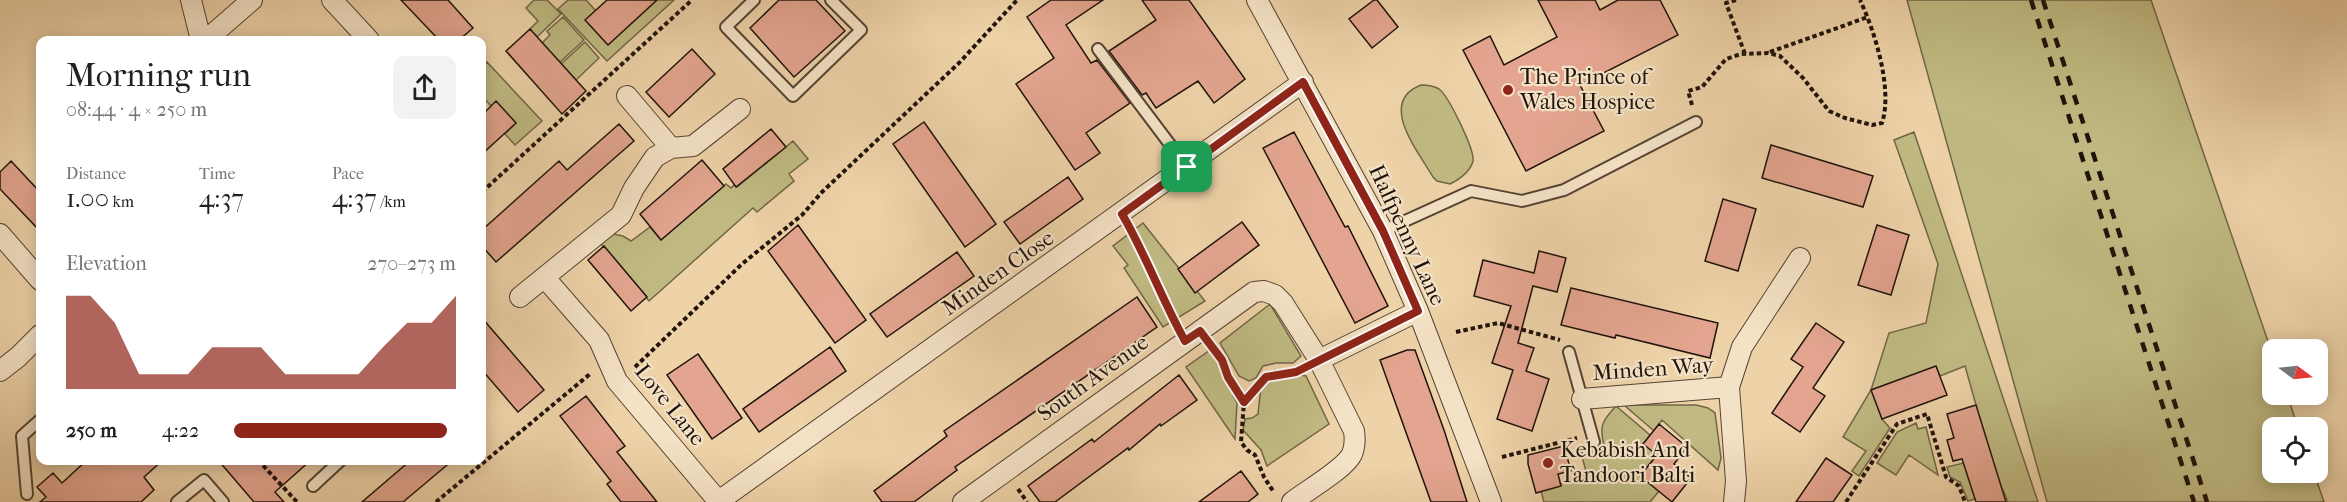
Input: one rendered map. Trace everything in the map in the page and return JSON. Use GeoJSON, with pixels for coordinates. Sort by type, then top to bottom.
{"type":"FeatureCollection","features":[{"type":"Feature","properties":{"kind":"street"},"geometry":{"type":"LineString","coordinates":[[191,0],[200,36]]}},
{"type":"Feature","properties":{"kind":"street"},"geometry":{"type":"LineString","coordinates":[[211,36],[252,0]]}},
{"type":"Feature","properties":{"kind":"street"},"geometry":{"type":"LineString","coordinates":[[332,0],[365,36]]}},
{"type":"Feature","properties":{"kind":"street","name":"Halfpenny Lane"},"geometry":{"type":"LineString","coordinates":[[1257,0],[1383,231],[1418,311],[1491,502]]}},
{"type":"Feature","properties":{"kind":"street","name":"Minden Close"},"geometry":{"type":"LineString","coordinates":[[719,502],[1303,82]]}},
{"type":"Feature","properties":{"kind":"street"},"geometry":{"type":"LineString","coordinates":[[627,96],[671,148]]}},
{"type":"Feature","properties":{"kind":"street"},"geometry":{"type":"LineString","coordinates":[[520,297],[621,215],[634,188],[655,157],[671,148],[693,146],[740,109]]}},
{"type":"Feature","properties":{"kind":"street"},"geometry":{"type":"LineString","coordinates":[[0,234],[36,275]]}},
{"type":"Feature","properties":{"kind":"street","name":"Minden Way"},"geometry":{"type":"LineString","coordinates":[[1734,502],[1736,481],[1729,387],[1742,347],[1800,258]]}},
{"type":"Feature","properties":{"kind":"street","name":"Love Lane"},"geometry":{"type":"LineString","coordinates":[[545,278],[599,340],[617,381],[719,502]]}},
{"type":"Feature","properties":{"kind":"street","name":"South Avenue"},"geometry":{"type":"LineString","coordinates":[[963,502],[1254,292],[1264,291],[1275,295],[1283,303],[1319,360]]}},
{"type":"Feature","properties":{"kind":"street"},"geometry":{"type":"LineString","coordinates":[[1283,498],[1345,464],[1352,454],[1354,431],[1319,360],[1418,311]]}},
{"type":"Feature","properties":{"kind":"street"},"geometry":{"type":"LineString","coordinates":[[0,371],[36,339]]}},
{"type":"Feature","properties":{"kind":"street","name":"Minden Way"},"geometry":{"type":"LineString","coordinates":[[1582,399],[1729,387]]}},
{"type":"Feature","properties":{"kind":"lane"},"geometry":{"type":"LineString","coordinates":[[754,0],[726,27],[793,96],[861,30],[831,0]]}},
{"type":"Feature","properties":{"kind":"lane"},"geometry":{"type":"LineString","coordinates":[[1098,49],[1187,167]]}},
{"type":"Feature","properties":{"kind":"lane"},"geometry":{"type":"LineString","coordinates":[[1383,231],[1472,192],[1522,201],[1564,190],[1696,122]]}},
{"type":"Feature","properties":{"kind":"lane","name":"Minden Way"},"geometry":{"type":"LineString","coordinates":[[1569,352],[1593,438]]}},
{"type":"Feature","properties":{"kind":"lane"},"geometry":{"type":"LineString","coordinates":[[27,494],[22,436],[36,424]]}},
{"type":"Feature","properties":{"kind":"lane"},"geometry":{"type":"LineString","coordinates":[[313,486],[336,465]]}},
{"type":"Feature","properties":{"kind":"lane"},"geometry":{"type":"LineString","coordinates":[[177,502],[204,480],[224,502]]}},
{"type":"Feature","properties":{"kind":"path"},"geometry":{"type":"LineString","coordinates":[[486,188],[693,0]]}},
{"type":"Feature","properties":{"kind":"path"},"geometry":{"type":"LineString","coordinates":[[617,381],[633,370],[742,264],[802,215],[822,192],[959,63],[1017,0]]}},
{"type":"Feature","properties":{"kind":"path"},"geometry":{"type":"LineString","coordinates":[[1736,0],[1726,3],[1745,54]]}},
{"type":"Feature","properties":{"kind":"path"},"geometry":{"type":"LineString","coordinates":[[1768,52],[1780,56],[1803,78],[1829,111],[1872,125],[1882,123],[1887,88],[1868,17],[1860,0]]}},
{"type":"Feature","properties":{"kind":"path"},"geometry":{"type":"LineString","coordinates":[[1696,122],[1688,91],[1702,87],[1726,60],[1745,54],[1768,52],[1868,17]]}},
{"type":"Feature","properties":{"kind":"path"},"geometry":{"type":"LineString","coordinates":[[1122,214],[1135,235],[1159,292],[1192,336],[1222,360],[1228,377],[1244,402],[1241,442],[1247,450],[1255,454],[1264,477],[1283,498]]}},
{"type":"Feature","properties":{"kind":"path"},"geometry":{"type":"LineString","coordinates":[[1456,332],[1498,323],[1576,344],[1569,352]]}},
{"type":"Feature","properties":{"kind":"path"},"geometry":{"type":"LineString","coordinates":[[486,460],[607,359]]}},
{"type":"Feature","properties":{"kind":"path"},"geometry":{"type":"LineString","coordinates":[[1244,402],[1266,377],[1296,372],[1319,360]]}},
{"type":"Feature","properties":{"kind":"path"},"geometry":{"type":"LineString","coordinates":[[1846,502],[1898,424],[1927,414],[1946,477],[1959,486],[1965,502]]}},
{"type":"Feature","properties":{"kind":"path"},"geometry":{"type":"LineString","coordinates":[[1502,457],[1593,438]]}},
{"type":"Feature","properties":{"kind":"path"},"geometry":{"type":"LineString","coordinates":[[263,465],[297,502]]}},
{"type":"Feature","properties":{"kind":"path"},"geometry":{"type":"LineString","coordinates":[[436,502],[480,465]]}},
{"type":"Feature","properties":{"kind":"shaded area"},"geometry":{"type":"Polygon","coordinates":[[[534,0],[547,0],[561,14],[537,37],[530,29],[538,21],[526,8],[534,0]]]}},
{"type":"Feature","properties":{"kind":"shaded area"},"geometry":{"type":"Polygon","coordinates":[[[568,0],[586,0],[596,11],[586,20],[608,45],[657,0],[674,0],[607,61],[558,9],[568,0]]]}},
{"type":"Feature","properties":{"kind":"shaded area"},"geometry":{"type":"Polygon","coordinates":[[[1907,0],[2151,0],[2267,339],[2262,339],[2262,405],[2290,405],[2295,417],[2262,417],[2262,483],[2317,483],[2324,502],[2047,502],[1907,0]]]}},
{"type":"Feature","properties":{"kind":"shaded area"},"geometry":{"type":"Polygon","coordinates":[[[563,17],[584,40],[560,62],[542,43],[550,35],[547,31],[563,17]]]}},
{"type":"Feature","properties":{"kind":"shaded area"},"geometry":{"type":"Polygon","coordinates":[[[585,42],[599,58],[576,80],[561,64],[585,42]]]}},
{"type":"Feature","properties":{"kind":"shaded area"},"geometry":{"type":"Polygon","coordinates":[[[486,63],[542,121],[515,145],[505,134],[516,123],[496,102],[491,106],[486,100],[486,63]]]}},
{"type":"Feature","properties":{"kind":"shaded area"},"geometry":{"type":"Polygon","coordinates":[[[1421,85],[1435,87],[1443,93],[1470,146],[1472,165],[1467,172],[1450,184],[1437,181],[1433,177],[1405,128],[1402,103],[1408,93],[1421,85]]]}},
{"type":"Feature","properties":{"kind":"shaded area"},"geometry":{"type":"Polygon","coordinates":[[[1914,132],[2038,502],[2008,502],[2003,490],[1968,501],[1960,482],[1950,477],[1947,467],[1964,463],[1976,405],[1965,366],[1940,376],[1936,367],[1872,390],[1882,419],[1890,428],[1859,476],[1852,471],[1866,451],[1843,437],[1871,390],[1889,333],[1926,323],[1938,264],[1894,140],[1914,132]]]}},
{"type":"Feature","properties":{"kind":"shaded area"},"geometry":{"type":"Polygon","coordinates":[[[793,141],[808,159],[789,174],[794,181],[757,212],[753,208],[649,301],[601,244],[613,234],[631,241],[650,227],[661,240],[726,184],[731,188],[734,185],[737,187],[793,141]]]}},
{"type":"Feature","properties":{"kind":"shaded area"},"geometry":{"type":"Polygon","coordinates":[[[1143,223],[1205,301],[1163,327],[1124,268],[1128,265],[1113,246],[1143,223]]]}},
{"type":"Feature","properties":{"kind":"shaded area"},"geometry":{"type":"Polygon","coordinates":[[[1270,304],[1301,356],[1293,363],[1263,366],[1256,378],[1249,381],[1239,376],[1220,343],[1270,304]]]}},
{"type":"Feature","properties":{"kind":"shaded area"},"geometry":{"type":"Polygon","coordinates":[[[1213,348],[1236,388],[1233,395],[1237,403],[1235,439],[1186,367],[1213,348]]]}},
{"type":"Feature","properties":{"kind":"shaded area"},"geometry":{"type":"Polygon","coordinates":[[[1275,370],[1306,376],[1329,424],[1267,466],[1261,450],[1243,430],[1245,419],[1258,414],[1262,377],[1275,370]]]}},
{"type":"Feature","properties":{"kind":"shaded area"},"geometry":{"type":"Polygon","coordinates":[[[1624,405],[1696,405],[1708,408],[1715,413],[1721,458],[1718,470],[1662,420],[1654,431],[1624,405]]]}},
{"type":"Feature","properties":{"kind":"shaded area"},"geometry":{"type":"Polygon","coordinates":[[[1616,406],[1650,435],[1657,455],[1640,476],[1659,491],[1650,502],[1544,502],[1541,491],[1587,475],[1581,453],[1604,446],[1603,424],[1616,406]]]}},
{"type":"Feature","properties":{"kind":"shaded area"},"geometry":{"type":"Polygon","coordinates":[[[1916,423],[1918,429],[1926,427],[1938,475],[1909,455],[1896,475],[1877,463],[1897,432],[1916,423]]]}},
{"type":"Feature","properties":{"kind":"building"},"geometry":{"type":"Polygon","coordinates":[[[401,0],[448,0],[473,28],[464,36],[435,36],[401,0]]]}},
{"type":"Feature","properties":{"kind":"building"},"geometry":{"type":"Polygon","coordinates":[[[607,0],[657,0],[608,45],[585,20],[607,0]]]}},
{"type":"Feature","properties":{"kind":"building"},"geometry":{"type":"Polygon","coordinates":[[[779,0],[816,0],[845,31],[794,77],[750,28],[779,0]]]}},
{"type":"Feature","properties":{"kind":"building"},"geometry":{"type":"Polygon","coordinates":[[[1051,0],[1103,0],[1066,25],[1091,63],[1097,60],[1130,103],[1086,133],[1100,153],[1075,170],[1016,84],[1054,58],[1027,17],[1051,0]]]}},
{"type":"Feature","properties":{"kind":"building"},"geometry":{"type":"Polygon","coordinates":[[[1142,0],[1189,0],[1245,79],[1214,103],[1198,81],[1156,108],[1146,93],[1142,95],[1109,51],[1156,20],[1142,0]]]}},
{"type":"Feature","properties":{"kind":"building"},"geometry":{"type":"Polygon","coordinates":[[[1377,0],[1398,27],[1372,48],[1349,19],[1377,0]]]}},
{"type":"Feature","properties":{"kind":"building","name":"The Prince of Wales Hospice"},"geometry":{"type":"Polygon","coordinates":[[[1538,0],[1595,0],[1600,10],[1618,0],[1660,0],[1678,35],[1580,85],[1604,131],[1526,171],[1463,50],[1490,36],[1504,65],[1557,37],[1538,0]]]}},
{"type":"Feature","properties":{"kind":"building"},"geometry":{"type":"Polygon","coordinates":[[[530,29],[586,91],[562,114],[506,51],[530,29]]]}},
{"type":"Feature","properties":{"kind":"building"},"geometry":{"type":"Polygon","coordinates":[[[692,49],[715,74],[669,117],[646,92],[692,49]]]}},
{"type":"Feature","properties":{"kind":"building"},"geometry":{"type":"Polygon","coordinates":[[[496,101],[516,123],[486,150],[486,111],[496,101]]]}},
{"type":"Feature","properties":{"kind":"building"},"geometry":{"type":"Polygon","coordinates":[[[924,122],[996,224],[965,247],[893,144],[924,122]]]}},
{"type":"Feature","properties":{"kind":"building"},"geometry":{"type":"Polygon","coordinates":[[[619,124],[634,141],[496,262],[486,251],[486,226],[559,161],[567,170],[619,124]]]}},
{"type":"Feature","properties":{"kind":"building"},"geometry":{"type":"Polygon","coordinates":[[[771,129],[786,147],[736,187],[723,169],[771,129]]]}},
{"type":"Feature","properties":{"kind":"building"},"geometry":{"type":"Polygon","coordinates":[[[1294,132],[1345,227],[1348,226],[1388,306],[1355,323],[1263,148],[1294,132]]]}},
{"type":"Feature","properties":{"kind":"building"},"geometry":{"type":"Polygon","coordinates":[[[1771,145],[1873,176],[1863,207],[1762,178],[1771,145]]]}},
{"type":"Feature","properties":{"kind":"building"},"geometry":{"type":"Polygon","coordinates":[[[702,160],[724,186],[661,240],[640,214],[702,160]]]}},
{"type":"Feature","properties":{"kind":"building"},"geometry":{"type":"Polygon","coordinates":[[[11,161],[36,188],[36,227],[0,189],[0,172],[11,161]]]}},
{"type":"Feature","properties":{"kind":"building"},"geometry":{"type":"Polygon","coordinates":[[[1068,177],[1083,199],[1020,244],[1004,222],[1068,177]]]}},
{"type":"Feature","properties":{"kind":"building"},"geometry":{"type":"Polygon","coordinates":[[[1723,199],[1756,209],[1738,271],[1705,261],[1723,199]]]}},
{"type":"Feature","properties":{"kind":"building"},"geometry":{"type":"Polygon","coordinates":[[[1242,222],[1259,245],[1195,293],[1178,269],[1242,222]]]}},
{"type":"Feature","properties":{"kind":"building"},"geometry":{"type":"Polygon","coordinates":[[[798,225],[866,320],[835,343],[768,251],[798,225]]]}},
{"type":"Feature","properties":{"kind":"building"},"geometry":{"type":"Polygon","coordinates":[[[1877,225],[1909,235],[1891,295],[1858,285],[1877,225]]]}},
{"type":"Feature","properties":{"kind":"building"},"geometry":{"type":"Polygon","coordinates":[[[604,246],[647,297],[631,311],[588,260],[604,246]]]}},
{"type":"Feature","properties":{"kind":"building"},"geometry":{"type":"Polygon","coordinates":[[[1539,251],[1566,258],[1557,292],[1533,286],[1518,343],[1534,348],[1526,371],[1549,379],[1532,431],[1497,419],[1513,370],[1492,363],[1511,306],[1474,296],[1483,260],[1534,273],[1539,251]]]}},
{"type":"Feature","properties":{"kind":"building"},"geometry":{"type":"Polygon","coordinates":[[[957,252],[974,276],[887,337],[870,314],[957,252]]]}},
{"type":"Feature","properties":{"kind":"building"},"geometry":{"type":"Polygon","coordinates":[[[1571,288],[1718,323],[1710,358],[1616,335],[1615,338],[1561,325],[1571,288]]]}},
{"type":"Feature","properties":{"kind":"building"},"geometry":{"type":"Polygon","coordinates":[[[1137,297],[1157,327],[955,467],[957,470],[914,502],[882,502],[874,491],[947,436],[944,431],[1137,297]]]}},
{"type":"Feature","properties":{"kind":"building"},"geometry":{"type":"Polygon","coordinates":[[[486,323],[544,390],[518,412],[486,375],[486,323]]]}},
{"type":"Feature","properties":{"kind":"building"},"geometry":{"type":"Polygon","coordinates":[[[1816,323],[1844,342],[1813,388],[1825,396],[1800,432],[1772,413],[1803,367],[1791,359],[1816,323]]]}},
{"type":"Feature","properties":{"kind":"building"},"geometry":{"type":"Polygon","coordinates":[[[830,347],[846,371],[759,432],[743,409],[830,347]]]}},
{"type":"Feature","properties":{"kind":"building"},"geometry":{"type":"Polygon","coordinates":[[[1407,350],[1415,350],[1467,502],[1431,502],[1380,360],[1407,350]]]}},
{"type":"Feature","properties":{"kind":"building"},"geometry":{"type":"Polygon","coordinates":[[[698,354],[742,418],[712,439],[667,375],[698,354]]]}},
{"type":"Feature","properties":{"kind":"building"},"geometry":{"type":"Polygon","coordinates":[[[1936,366],[1947,395],[1882,419],[1871,390],[1936,366]]]}},
{"type":"Feature","properties":{"kind":"building"},"geometry":{"type":"Polygon","coordinates":[[[1179,375],[1197,400],[1161,426],[1160,424],[1129,450],[1128,448],[1055,502],[1040,502],[1028,486],[1092,439],[1094,442],[1179,375]]]}},
{"type":"Feature","properties":{"kind":"building"},"geometry":{"type":"Polygon","coordinates":[[[586,396],[625,446],[617,452],[657,502],[621,502],[607,484],[611,481],[560,416],[586,396]]]}},
{"type":"Feature","properties":{"kind":"building"},"geometry":{"type":"Polygon","coordinates":[[[1976,405],[2006,502],[1976,502],[1962,459],[1953,461],[1947,440],[1954,438],[1947,414],[1976,405]]]}},
{"type":"Feature","properties":{"kind":"building"},"geometry":{"type":"Polygon","coordinates":[[[1659,424],[1687,447],[1674,464],[1691,478],[1672,502],[1640,476],[1657,455],[1643,444],[1659,424]]]}},
{"type":"Feature","properties":{"kind":"building","name":"Kebabish And Tandoori Balti"},"geometry":{"type":"Polygon","coordinates":[[[1564,446],[1571,471],[1558,474],[1561,486],[1536,493],[1528,464],[1528,455],[1564,446]]]}},
{"type":"Feature","properties":{"kind":"building"},"geometry":{"type":"Polygon","coordinates":[[[1826,458],[1852,475],[1833,502],[1796,502],[1826,458]]]}},
{"type":"Feature","properties":{"kind":"building"},"geometry":{"type":"Polygon","coordinates":[[[82,465],[157,465],[144,477],[154,490],[141,502],[40,502],[46,497],[37,487],[53,473],[62,483],[82,465]]]}},
{"type":"Feature","properties":{"kind":"building"},"geometry":{"type":"Polygon","coordinates":[[[222,465],[305,465],[275,492],[284,502],[254,502],[222,465]]]}},
{"type":"Feature","properties":{"kind":"building"},"geometry":{"type":"Polygon","coordinates":[[[405,465],[447,465],[403,502],[362,502],[405,465]]]}},
{"type":"Feature","properties":{"kind":"building"},"geometry":{"type":"Polygon","coordinates":[[[1241,471],[1258,494],[1248,502],[1199,502],[1241,471]]]}},
{"type":"Feature","properties":{"kind":"railway"},"geometry":{"type":"LineString","coordinates":[[2031,0],[2194,502]]}},
{"type":"Feature","properties":{"kind":"railway"},"geometry":{"type":"LineString","coordinates":[[2043,0],[2207,502]]}},
{"type":"Feature","properties":{"kind":"place","name":"The Prince of Wales Hospice"},"geometry":{"type":"Point","coordinates":[1508,90]}},
{"type":"Feature","properties":{"kind":"place","name":"Kebabish And Tandoori Balti"},"geometry":{"type":"Point","coordinates":[1548,463]}},
{"type":"Feature","properties":{"kind":"route"},"geometry":{"type":"LineString","coordinates":[[1303,82],[1383,231],[1418,311],[1296,372],[1266,377],[1244,402],[1228,377],[1222,360],[1200,331],[1185,341],[1159,292],[1135,235],[1122,214],[1187,167],[1303,82]]}}]}
